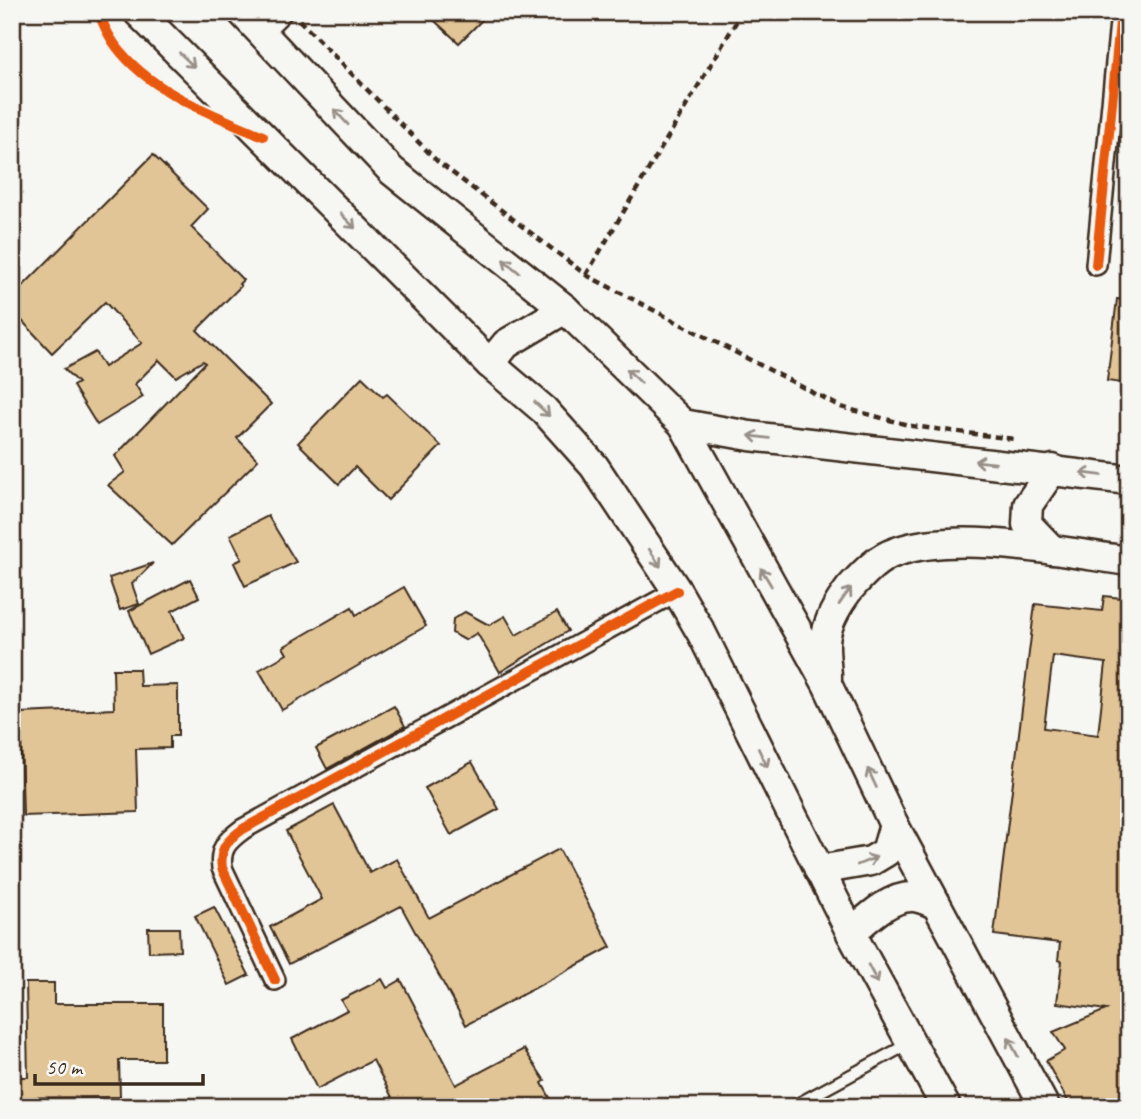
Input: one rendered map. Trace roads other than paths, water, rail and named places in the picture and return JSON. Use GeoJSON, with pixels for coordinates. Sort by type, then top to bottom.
{"type":"FeatureCollection","features":[{"type":"Feature","properties":{"kind":"main road"},"geometry":{"type":"LineString","coordinates":[[138,12],[490,365],[544,410],[594,466],[677,591],[702,634],[851,933],[946,1107]]}},
{"type":"Feature","properties":{"kind":"main road"},"geometry":{"type":"LineString","coordinates":[[242,12],[392,171],[565,309],[683,424],[827,684],[894,825],[1045,1107]]}},
{"type":"Feature","properties":{"kind":"main road"},"geometry":{"type":"LineString","coordinates":[[490,365],[506,344],[565,309]]}},
{"type":"Feature","properties":{"kind":"main road"},"geometry":{"type":"LineString","coordinates":[[683,424],[750,436],[1053,469],[1129,480]]}},
{"type":"Feature","properties":{"kind":"main road"},"geometry":{"type":"LineString","coordinates":[[1052,550],[1027,524],[1028,505],[1053,469]]}},
{"type":"Feature","properties":{"kind":"main road"},"geometry":{"type":"LineString","coordinates":[[827,684],[825,636],[833,615],[845,595],[867,569],[894,552],[932,543],[1052,550],[1129,561]]}},
{"type":"Feature","properties":{"kind":"main road"},"geometry":{"type":"LineString","coordinates":[[819,870],[872,861],[886,852],[894,825]]}},
{"type":"Feature","properties":{"kind":"main road"},"geometry":{"type":"LineString","coordinates":[[851,933],[874,913],[894,902],[913,897],[936,904]]}},
{"type":"Feature","properties":{"kind":"street"},"geometry":{"type":"LineString","coordinates":[[262,32],[282,12]]}},
{"type":"Feature","properties":{"kind":"street"},"geometry":{"type":"LineString","coordinates":[[1096,265],[1121,12]]}},
{"type":"Feature","properties":{"kind":"street"},"geometry":{"type":"LineString","coordinates":[[275,980],[222,868],[220,856],[228,840],[243,829],[677,591]]}},
{"type":"Feature","properties":{"kind":"lane"},"geometry":{"type":"LineString","coordinates":[[792,1107],[910,1042]]}}]}
